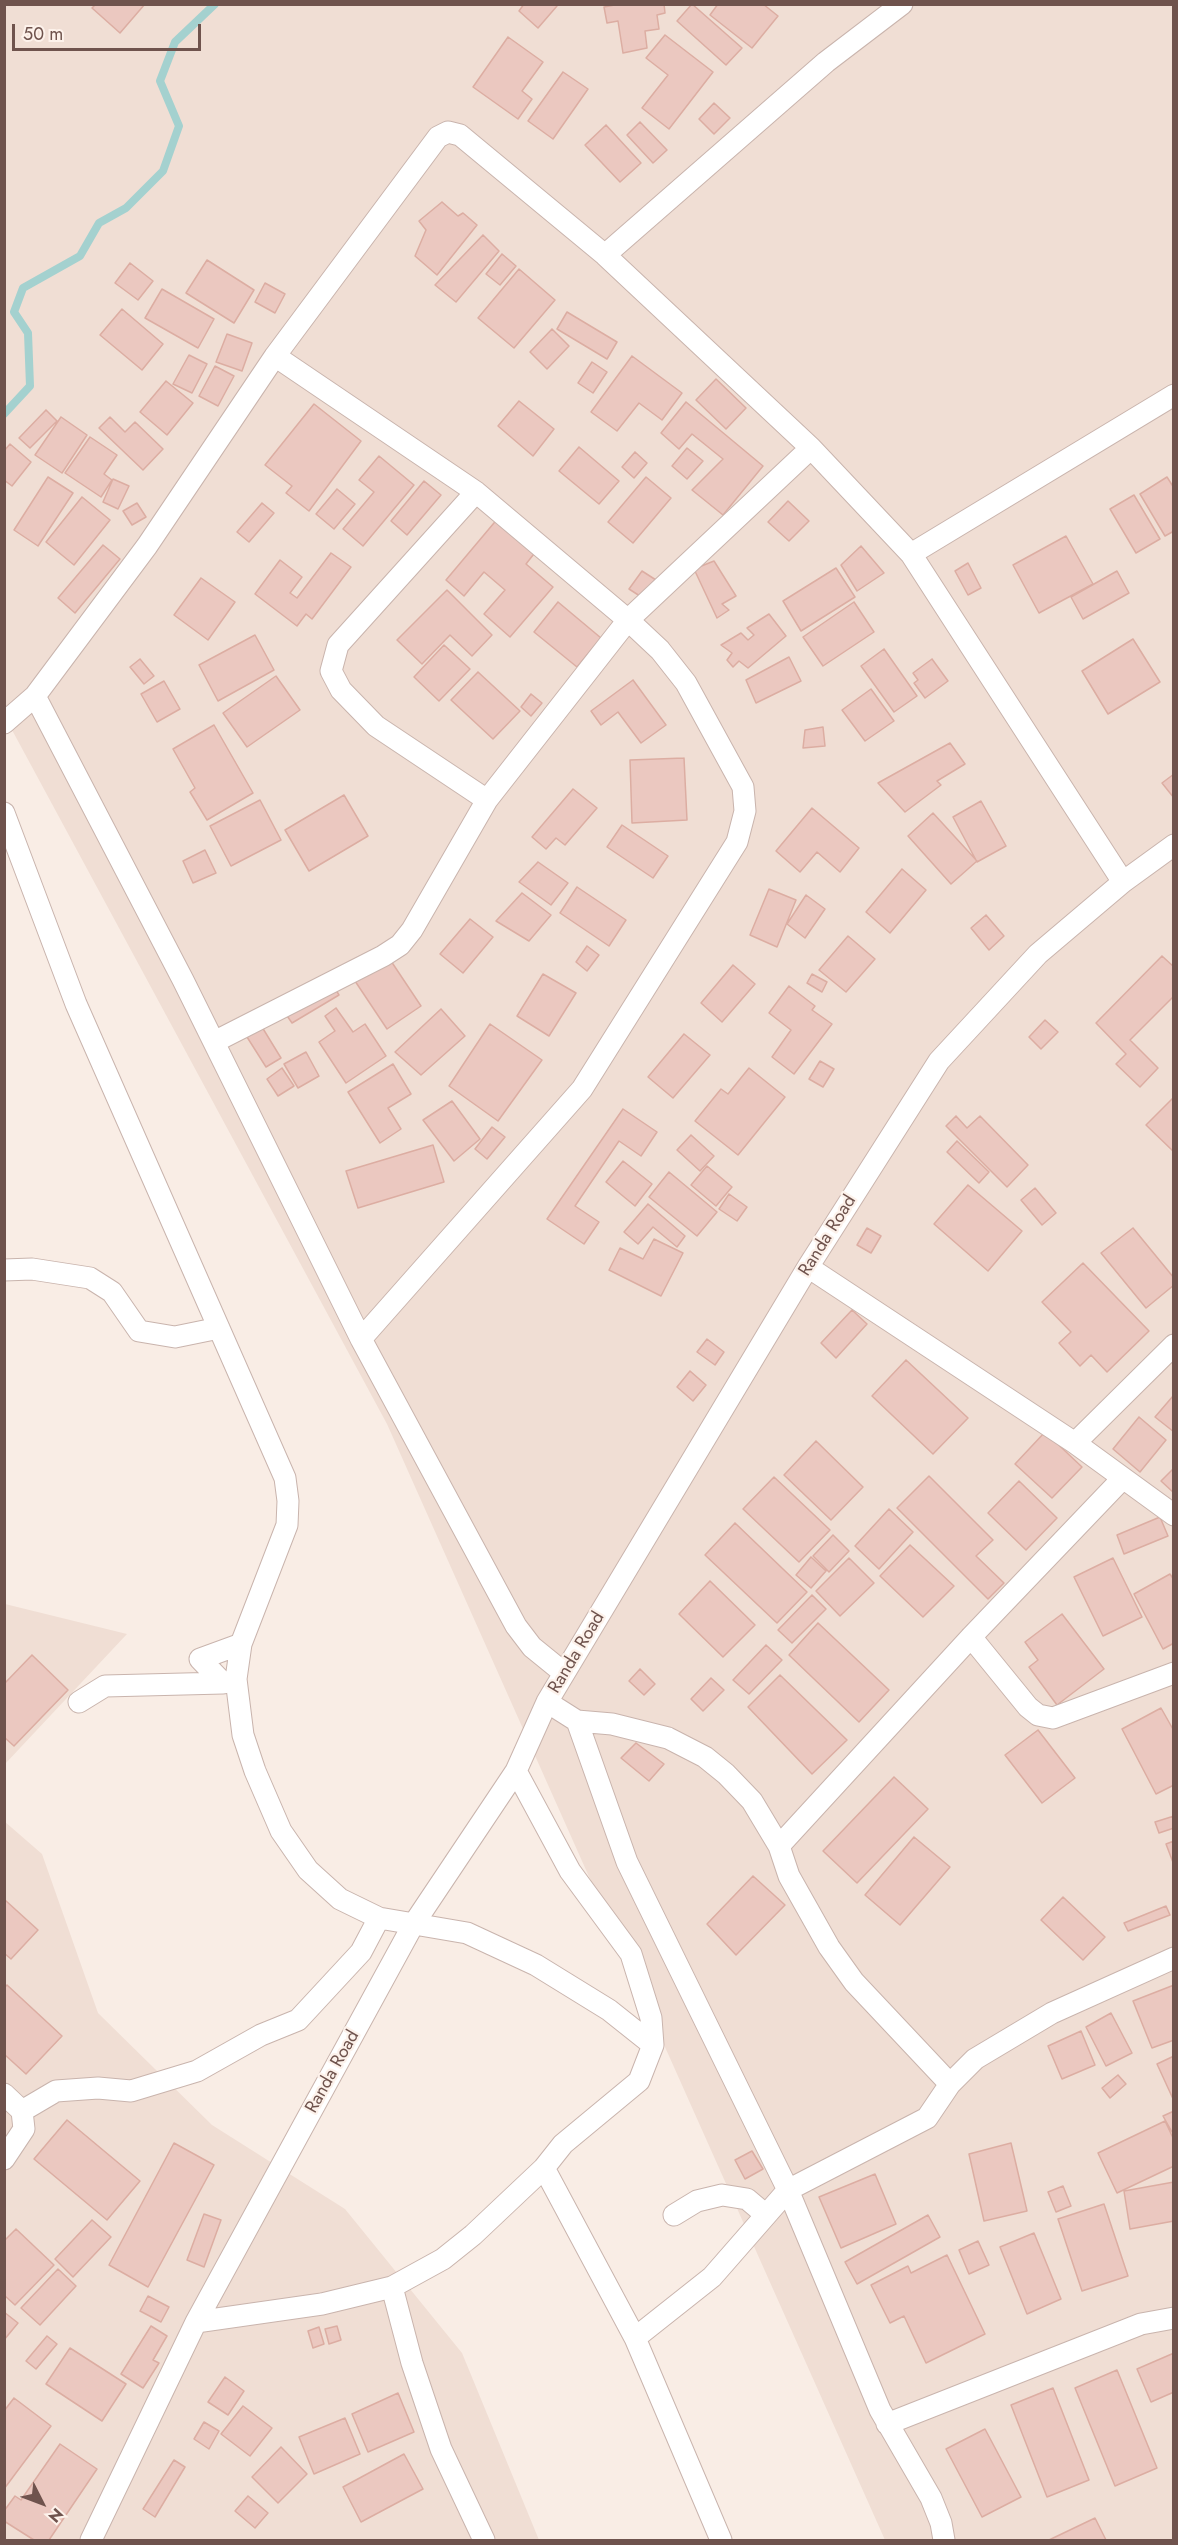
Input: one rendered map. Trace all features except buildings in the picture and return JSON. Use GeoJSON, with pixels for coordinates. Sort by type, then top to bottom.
{"type":"FeatureCollection","features":[{"type":"Feature","properties":{"kind":"street"},"geometry":{"type":"LineString","coordinates":[[604,255],[826,62],[902,4]]}},
{"type":"Feature","properties":{"kind":"street"},"geometry":{"type":"LineString","coordinates":[[4,723],[35,696],[147,546],[275,356],[438,137],[448,132],[460,135],[604,255],[811,448],[911,554],[1123,882]]}},
{"type":"Feature","properties":{"kind":"street"},"geometry":{"type":"LineString","coordinates":[[275,356],[476,492],[628,620],[660,650],[686,683],[743,788],[745,811],[737,842],[582,1089],[362,1340]]}},
{"type":"Feature","properties":{"kind":"street"},"geometry":{"type":"LineString","coordinates":[[911,554],[1173,395]]}},
{"type":"Feature","properties":{"kind":"street"},"geometry":{"type":"LineString","coordinates":[[214,1042],[383,956],[400,945],[412,930],[487,800],[628,620],[811,448]]}},
{"type":"Feature","properties":{"kind":"street"},"geometry":{"type":"LineString","coordinates":[[476,492],[338,645],[330,671],[341,690],[376,726],[487,800]]}},
{"type":"Feature","properties":{"kind":"street"},"geometry":{"type":"LineString","coordinates":[[35,696],[214,1042],[362,1340],[516,1626],[532,1647],[564,1674]]}},
{"type":"Feature","properties":{"kind":"street"},"geometry":{"type":"LineString","coordinates":[[4,813],[76,1004],[285,1478],[288,1501],[287,1525],[241,1644],[236,1679],[243,1736],[281,1831],[308,1870],[340,1899],[379,1918],[467,1932],[536,1965],[609,2010],[653,2045]]}},
{"type":"Feature","properties":{"kind":"street","name":"Randa Road"},"geometry":{"type":"LineString","coordinates":[[91,2541],[196,2322],[413,1925],[516,1771],[547,1702],[808,1267],[939,1061],[1038,954],[1123,882],[1173,845]]}},
{"type":"Feature","properties":{"kind":"street"},"geometry":{"type":"LineString","coordinates":[[808,1267],[1075,1443],[1173,1515]]}},
{"type":"Feature","properties":{"kind":"street"},"geometry":{"type":"LineString","coordinates":[[4,1270],[32,1269],[90,1278],[112,1292],[139,1331],[175,1337],[219,1328]]}},
{"type":"Feature","properties":{"kind":"street"},"geometry":{"type":"LineString","coordinates":[[1075,1443],[1173,1345]]}},
{"type":"Feature","properties":{"kind":"street"},"geometry":{"type":"LineString","coordinates":[[779,1846],[971,1637],[1123,1478]]}},
{"type":"Feature","properties":{"kind":"street"},"geometry":{"type":"LineString","coordinates":[[971,1637],[1038,1715],[1053,1718],[1173,1673]]}},
{"type":"Feature","properties":{"kind":"street"},"geometry":{"type":"LineString","coordinates":[[79,1702],[105,1686],[223,1683],[200,1659],[241,1644]]}},
{"type":"Feature","properties":{"kind":"street"},"geometry":{"type":"LineString","coordinates":[[547,1702],[577,1721],[612,1724],[668,1738],[705,1757],[726,1774],[752,1801],[779,1846],[789,1876],[854,1982],[950,2084]]}},
{"type":"Feature","properties":{"kind":"street"},"geometry":{"type":"LineString","coordinates":[[577,1721],[627,1862],[788,2190],[887,2424],[931,2498],[941,2523],[944,2541]]}},
{"type":"Feature","properties":{"kind":"street"},"geometry":{"type":"LineString","coordinates":[[196,2322],[322,2304],[392,2287],[443,2259],[473,2235],[544,2168],[563,2144],[639,2081],[653,2045],[651,2018],[631,1954],[570,1871],[516,1771]]}},
{"type":"Feature","properties":{"kind":"street"},"geometry":{"type":"LineString","coordinates":[[22,2111],[56,2091],[98,2088],[132,2091],[197,2071],[261,2035],[298,2020],[361,1952],[379,1918]]}},
{"type":"Feature","properties":{"kind":"street"},"geometry":{"type":"LineString","coordinates":[[635,2338],[712,2277],[788,2190],[927,2118],[950,2084],[975,2059],[1052,2013],[1173,1958]]}},
{"type":"Feature","properties":{"kind":"street"},"geometry":{"type":"LineString","coordinates":[[4,2094],[22,2111],[24,2129],[4,2159]]}},
{"type":"Feature","properties":{"kind":"street"},"geometry":{"type":"LineString","coordinates":[[544,2168],[635,2338],[721,2541]]}},
{"type":"Feature","properties":{"kind":"street"},"geometry":{"type":"LineString","coordinates":[[675,2215],[697,2201],[722,2195],[747,2199],[766,2215]]}},
{"type":"Feature","properties":{"kind":"street"},"geometry":{"type":"LineString","coordinates":[[392,2287],[412,2363],[441,2449],[483,2541]]}},
{"type":"Feature","properties":{"kind":"street"},"geometry":{"type":"LineString","coordinates":[[887,2424],[1141,2324],[1173,2318]]}},
{"type":"Feature","properties":{"kind":"shaded area"},"geometry":{"type":"Polygon","coordinates":[[[5,5],[1173,5],[1173,2540],[885,2540],[387,1424],[5,717],[5,5]]]}},
{"type":"Feature","properties":{"kind":"shaded area"},"geometry":{"type":"Polygon","coordinates":[[[5,1604],[127,1634],[5,1764],[5,1604]]]}},
{"type":"Feature","properties":{"kind":"shaded area"},"geometry":{"type":"Polygon","coordinates":[[[4,1821],[42,1854],[98,2013],[212,2125],[345,2209],[462,2353],[539,2540],[5,2540],[4,1821]]]}},
{"type":"Feature","properties":{"kind":"waterway"},"geometry":{"type":"LineString","coordinates":[[4,414],[30,386],[28,333],[14,312],[23,288],[80,256],[99,223],[126,208],[163,171],[179,126],[160,81],[175,42],[215,4]]}}]}
